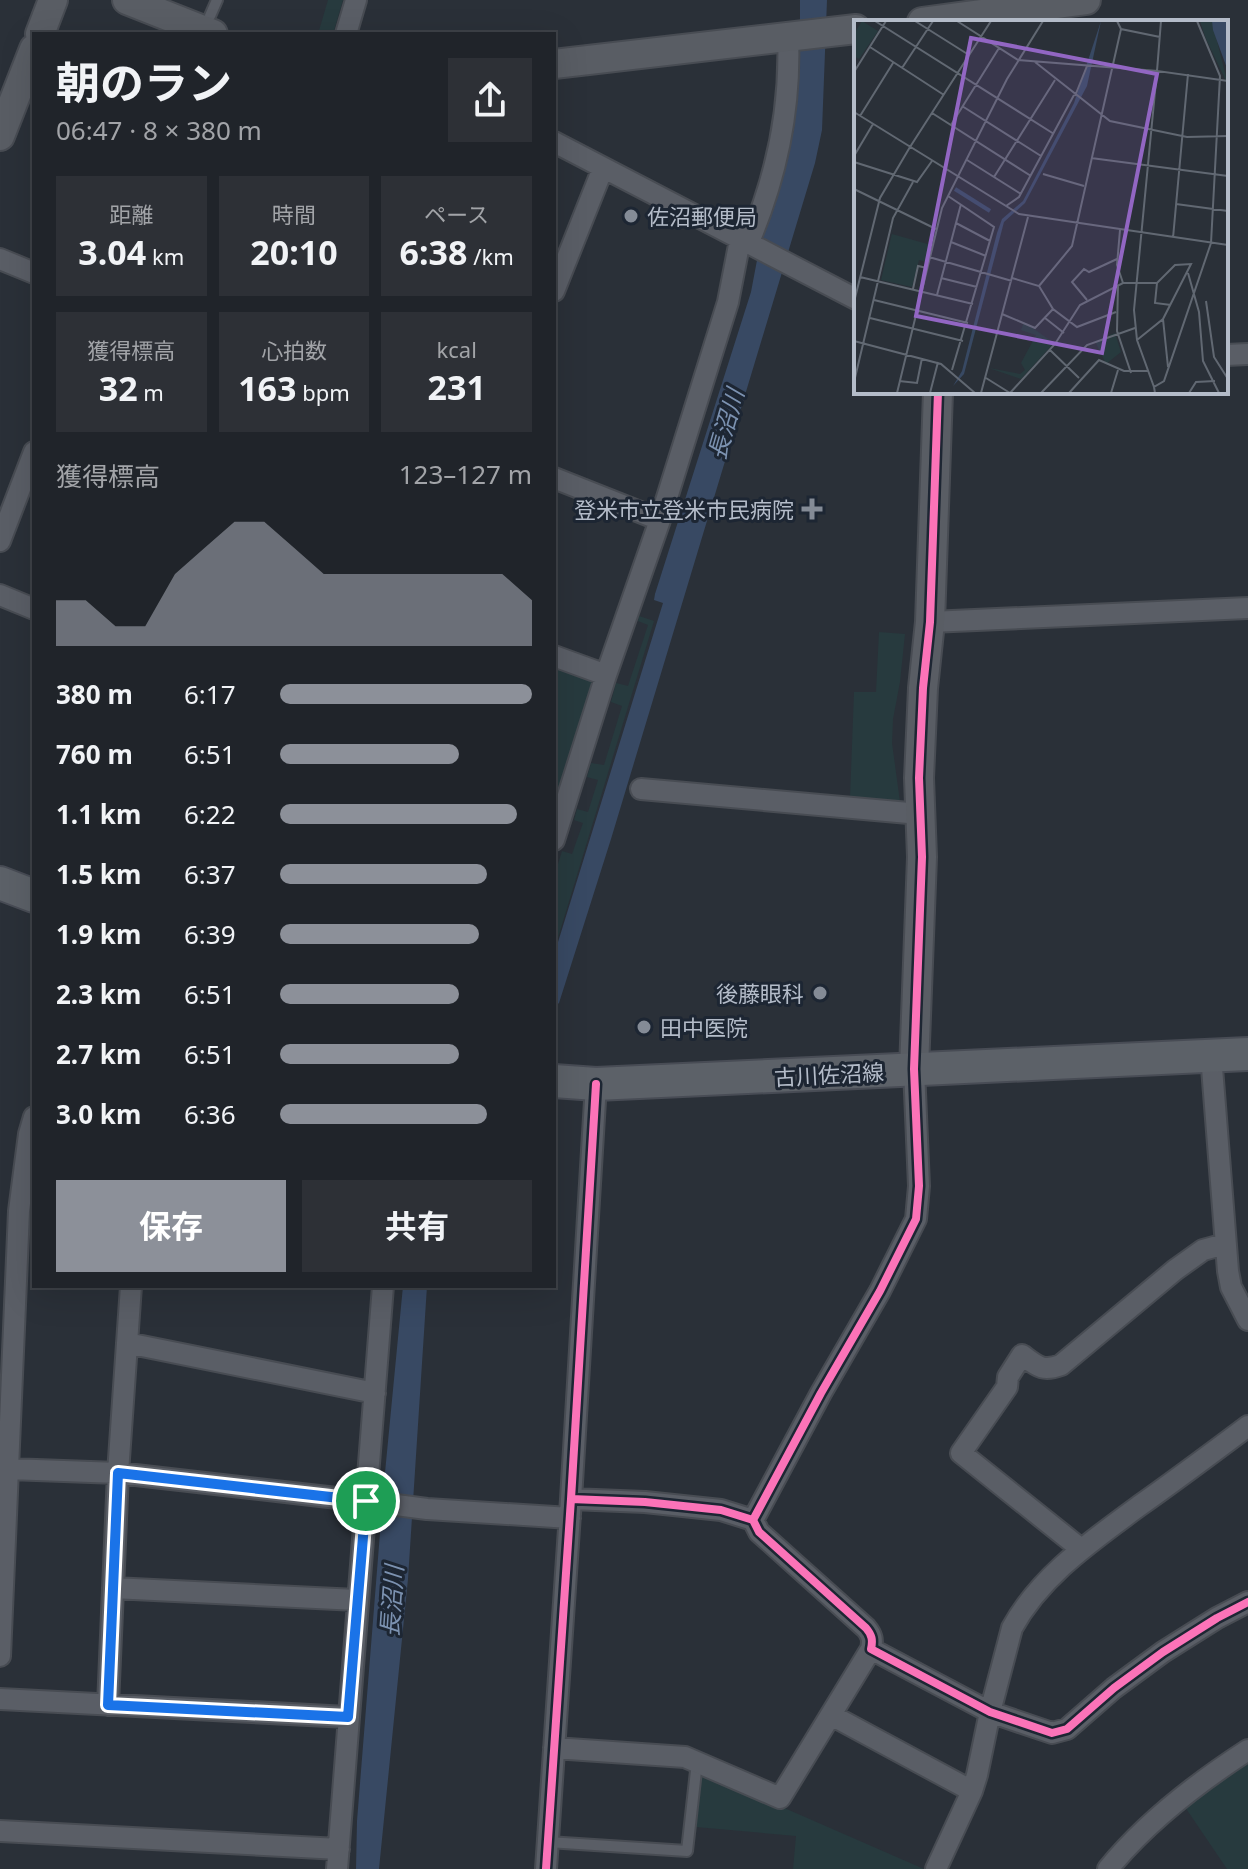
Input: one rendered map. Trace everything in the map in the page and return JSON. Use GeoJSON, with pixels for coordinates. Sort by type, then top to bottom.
{"type":"FeatureCollection","features":[{"type":"Feature","properties":{"kind":"main road"},"geometry":{"type":"LineString","coordinates":[[0,883],[32,895]]}},
{"type":"Feature","properties":{"kind":"main road","name":"古川佐沼線"},"geometry":{"type":"LineString","coordinates":[[556,1081],[596,1084],[1248,1054]]}},
{"type":"Feature","properties":{"kind":"street"},"geometry":{"type":"LineString","coordinates":[[41,32],[53,0]]}},
{"type":"Feature","properties":{"kind":"street"},"geometry":{"type":"LineString","coordinates":[[127,0],[205,28]]}},
{"type":"Feature","properties":{"kind":"street"},"geometry":{"type":"LineString","coordinates":[[347,32],[356,0]]}},
{"type":"Feature","properties":{"kind":"street"},"geometry":{"type":"LineString","coordinates":[[930,20],[956,14],[1086,0]]}},
{"type":"Feature","properties":{"kind":"street"},"geometry":{"type":"LineString","coordinates":[[556,64],[843,30]]}},
{"type":"Feature","properties":{"kind":"street"},"geometry":{"type":"LineString","coordinates":[[558,813],[660,520],[747,243],[764,208],[784,117],[792,36]]}},
{"type":"Feature","properties":{"kind":"street"},"geometry":{"type":"LineString","coordinates":[[3,119],[32,54]]}},
{"type":"Feature","properties":{"kind":"street"},"geometry":{"type":"LineString","coordinates":[[556,143],[854,298]]}},
{"type":"Feature","properties":{"kind":"street"},"geometry":{"type":"LineString","coordinates":[[556,286],[603,168]]}},
{"type":"Feature","properties":{"kind":"street"},"geometry":{"type":"LineString","coordinates":[[0,259],[32,272]]}},
{"type":"Feature","properties":{"kind":"street"},"geometry":{"type":"LineString","coordinates":[[1228,355],[1248,354]]}},
{"type":"Feature","properties":{"kind":"street"},"geometry":{"type":"LineString","coordinates":[[753,1520],[880,1291],[916,1219],[919,1186],[914,1069],[922,857],[922,703],[930,622],[938,394]]}},
{"type":"Feature","properties":{"kind":"street"},"geometry":{"type":"LineString","coordinates":[[0,541],[32,457]]}},
{"type":"Feature","properties":{"kind":"street"},"geometry":{"type":"LineString","coordinates":[[556,479],[660,520]]}},
{"type":"Feature","properties":{"kind":"street"},"geometry":{"type":"LineString","coordinates":[[0,595],[32,608]]}},
{"type":"Feature","properties":{"kind":"street"},"geometry":{"type":"LineString","coordinates":[[930,622],[1248,608]]}},
{"type":"Feature","properties":{"kind":"street"},"geometry":{"type":"LineString","coordinates":[[556,657],[606,675]]}},
{"type":"Feature","properties":{"kind":"street"},"geometry":{"type":"LineString","coordinates":[[641,789],[920,814]]}},
{"type":"Feature","properties":{"kind":"street"},"geometry":{"type":"LineString","coordinates":[[1211,1055],[1231,1287],[1248,1320]]}},
{"type":"Feature","properties":{"kind":"street"},"geometry":{"type":"LineString","coordinates":[[546,1869],[596,1084]]}},
{"type":"Feature","properties":{"kind":"street"},"geometry":{"type":"LineString","coordinates":[[0,1656],[9,1469],[8,1276],[32,1124]]}},
{"type":"Feature","properties":{"kind":"street"},"geometry":{"type":"LineString","coordinates":[[1081,1549],[961,1453],[1007,1387],[1008,1377],[1022,1355],[1041,1368],[1051,1369],[1061,1365],[1175,1270],[1203,1250],[1225,1244]]}},
{"type":"Feature","properties":{"kind":"street"},"geometry":{"type":"LineString","coordinates":[[108,1705],[118,1473],[131,1288]]}},
{"type":"Feature","properties":{"kind":"street"},"geometry":{"type":"LineString","coordinates":[[0,1831],[338,1859],[357,1600],[374,1502],[375,1393],[383,1288]]}},
{"type":"Feature","properties":{"kind":"street"},"geometry":{"type":"LineString","coordinates":[[127,1343],[375,1393]]}},
{"type":"Feature","properties":{"kind":"street"},"geometry":{"type":"LineString","coordinates":[[936,1869],[972,1791],[1012,1628],[1019,1616],[1041,1587],[1081,1549],[1248,1426]]}},
{"type":"Feature","properties":{"kind":"street"},"geometry":{"type":"LineString","coordinates":[[9,1469],[118,1473],[427,1509],[571,1508],[645,1502],[721,1510],[753,1520],[759,1532],[871,1634],[871,1649],[780,1798],[685,1757],[554,1748]]}},
{"type":"Feature","properties":{"kind":"street"},"geometry":{"type":"LineString","coordinates":[[113,1588],[357,1600]]}},
{"type":"Feature","properties":{"kind":"street"},"geometry":{"type":"LineString","coordinates":[[871,1649],[990,1712],[1052,1733],[1067,1729],[1114,1688],[1163,1652],[1248,1602]]}},
{"type":"Feature","properties":{"kind":"street"},"geometry":{"type":"LineString","coordinates":[[0,1699],[348,1717]]}},
{"type":"Feature","properties":{"kind":"street"},"geometry":{"type":"LineString","coordinates":[[831,1715],[972,1791]]}},
{"type":"Feature","properties":{"kind":"street"},"geometry":{"type":"LineString","coordinates":[[1108,1869],[1179,1799],[1248,1750]]}},
{"type":"Feature","properties":{"kind":"lane"},"geometry":{"type":"LineString","coordinates":[[205,28],[217,0]]}},
{"type":"Feature","properties":{"kind":"lane"},"geometry":{"type":"LineString","coordinates":[[548,1842],[687,1851],[697,1762]]}},
{"type":"Feature","properties":{"kind":"green space"},"geometry":{"type":"Polygon","coordinates":[[[328,0],[343,0],[334,32],[319,32],[328,0]]]}},
{"type":"Feature","properties":{"kind":"green space"},"geometry":{"type":"Polygon","coordinates":[[[639,616],[654,621],[556,944],[556,870],[562,851],[572,854],[583,823],[574,820],[577,809],[588,812],[598,780],[587,777],[591,763],[604,765],[622,706],[611,702],[616,683],[628,686],[648,625],[638,621],[639,616]]]}},
{"type":"Feature","properties":{"kind":"green space"},"geometry":{"type":"Polygon","coordinates":[[[879,632],[905,634],[892,743],[900,802],[850,798],[854,692],[876,692],[879,632]]]}},
{"type":"Feature","properties":{"kind":"green space"},"geometry":{"type":"Polygon","coordinates":[[[556,665],[593,679],[556,798],[556,665]]]}},
{"type":"Feature","properties":{"kind":"green space"},"geometry":{"type":"Polygon","coordinates":[[[1248,1760],[1248,1869],[1227,1869],[1185,1807],[1248,1760]]]}},
{"type":"Feature","properties":{"kind":"green space"},"geometry":{"type":"Polygon","coordinates":[[[702,1772],[924,1869],[793,1869],[796,1836],[696,1827],[702,1772]]]}},
{"type":"Feature","properties":{"kind":"water","name":"長沼川"},"geometry":{"type":"Polygon","coordinates":[[[800,0],[827,0],[822,130],[815,163],[611,839],[556,1005],[556,949],[663,603],[654,600],[655,594],[751,292],[761,239],[794,129],[800,53],[800,0]]]}},
{"type":"Feature","properties":{"kind":"water","name":"長沼川"},"geometry":{"type":"Polygon","coordinates":[[[403,1288],[427,1288],[408,1579],[379,1869],[356,1869],[357,1821],[403,1288]]]}},
{"type":"Feature","properties":{"kind":"cycle path"},"geometry":{"type":"LineString","coordinates":[[753,1520],[880,1291],[916,1219],[919,1186],[914,1069],[922,857],[919,778],[930,622],[938,394]]}},
{"type":"Feature","properties":{"kind":"cycle path"},"geometry":{"type":"LineString","coordinates":[[546,1869],[596,1084]]}},
{"type":"Feature","properties":{"kind":"cycle path"},"geometry":{"type":"LineString","coordinates":[[571,1499],[645,1502],[721,1510],[753,1520],[759,1532],[866,1628],[872,1638],[871,1649],[990,1712],[1052,1733],[1067,1729],[1114,1688],[1163,1652],[1248,1602]]}},
{"type":"Feature","properties":{"kind":"place","name":"佐沼郵便局"},"geometry":{"type":"Point","coordinates":[631,216]}},
{"type":"Feature","properties":{"kind":"place","name":"登米市立登米市民病院"},"geometry":{"type":"Point","coordinates":[812,509]}},
{"type":"Feature","properties":{"kind":"place","name":"後藤眼科"},"geometry":{"type":"Point","coordinates":[820,993]}},
{"type":"Feature","properties":{"kind":"place","name":"田中医院"},"geometry":{"type":"Point","coordinates":[644,1027]}},
{"type":"Feature","properties":{"kind":"route"},"geometry":{"type":"LineString","coordinates":[[118,1473],[366,1501],[348,1717],[108,1705],[118,1473]]}}]}
